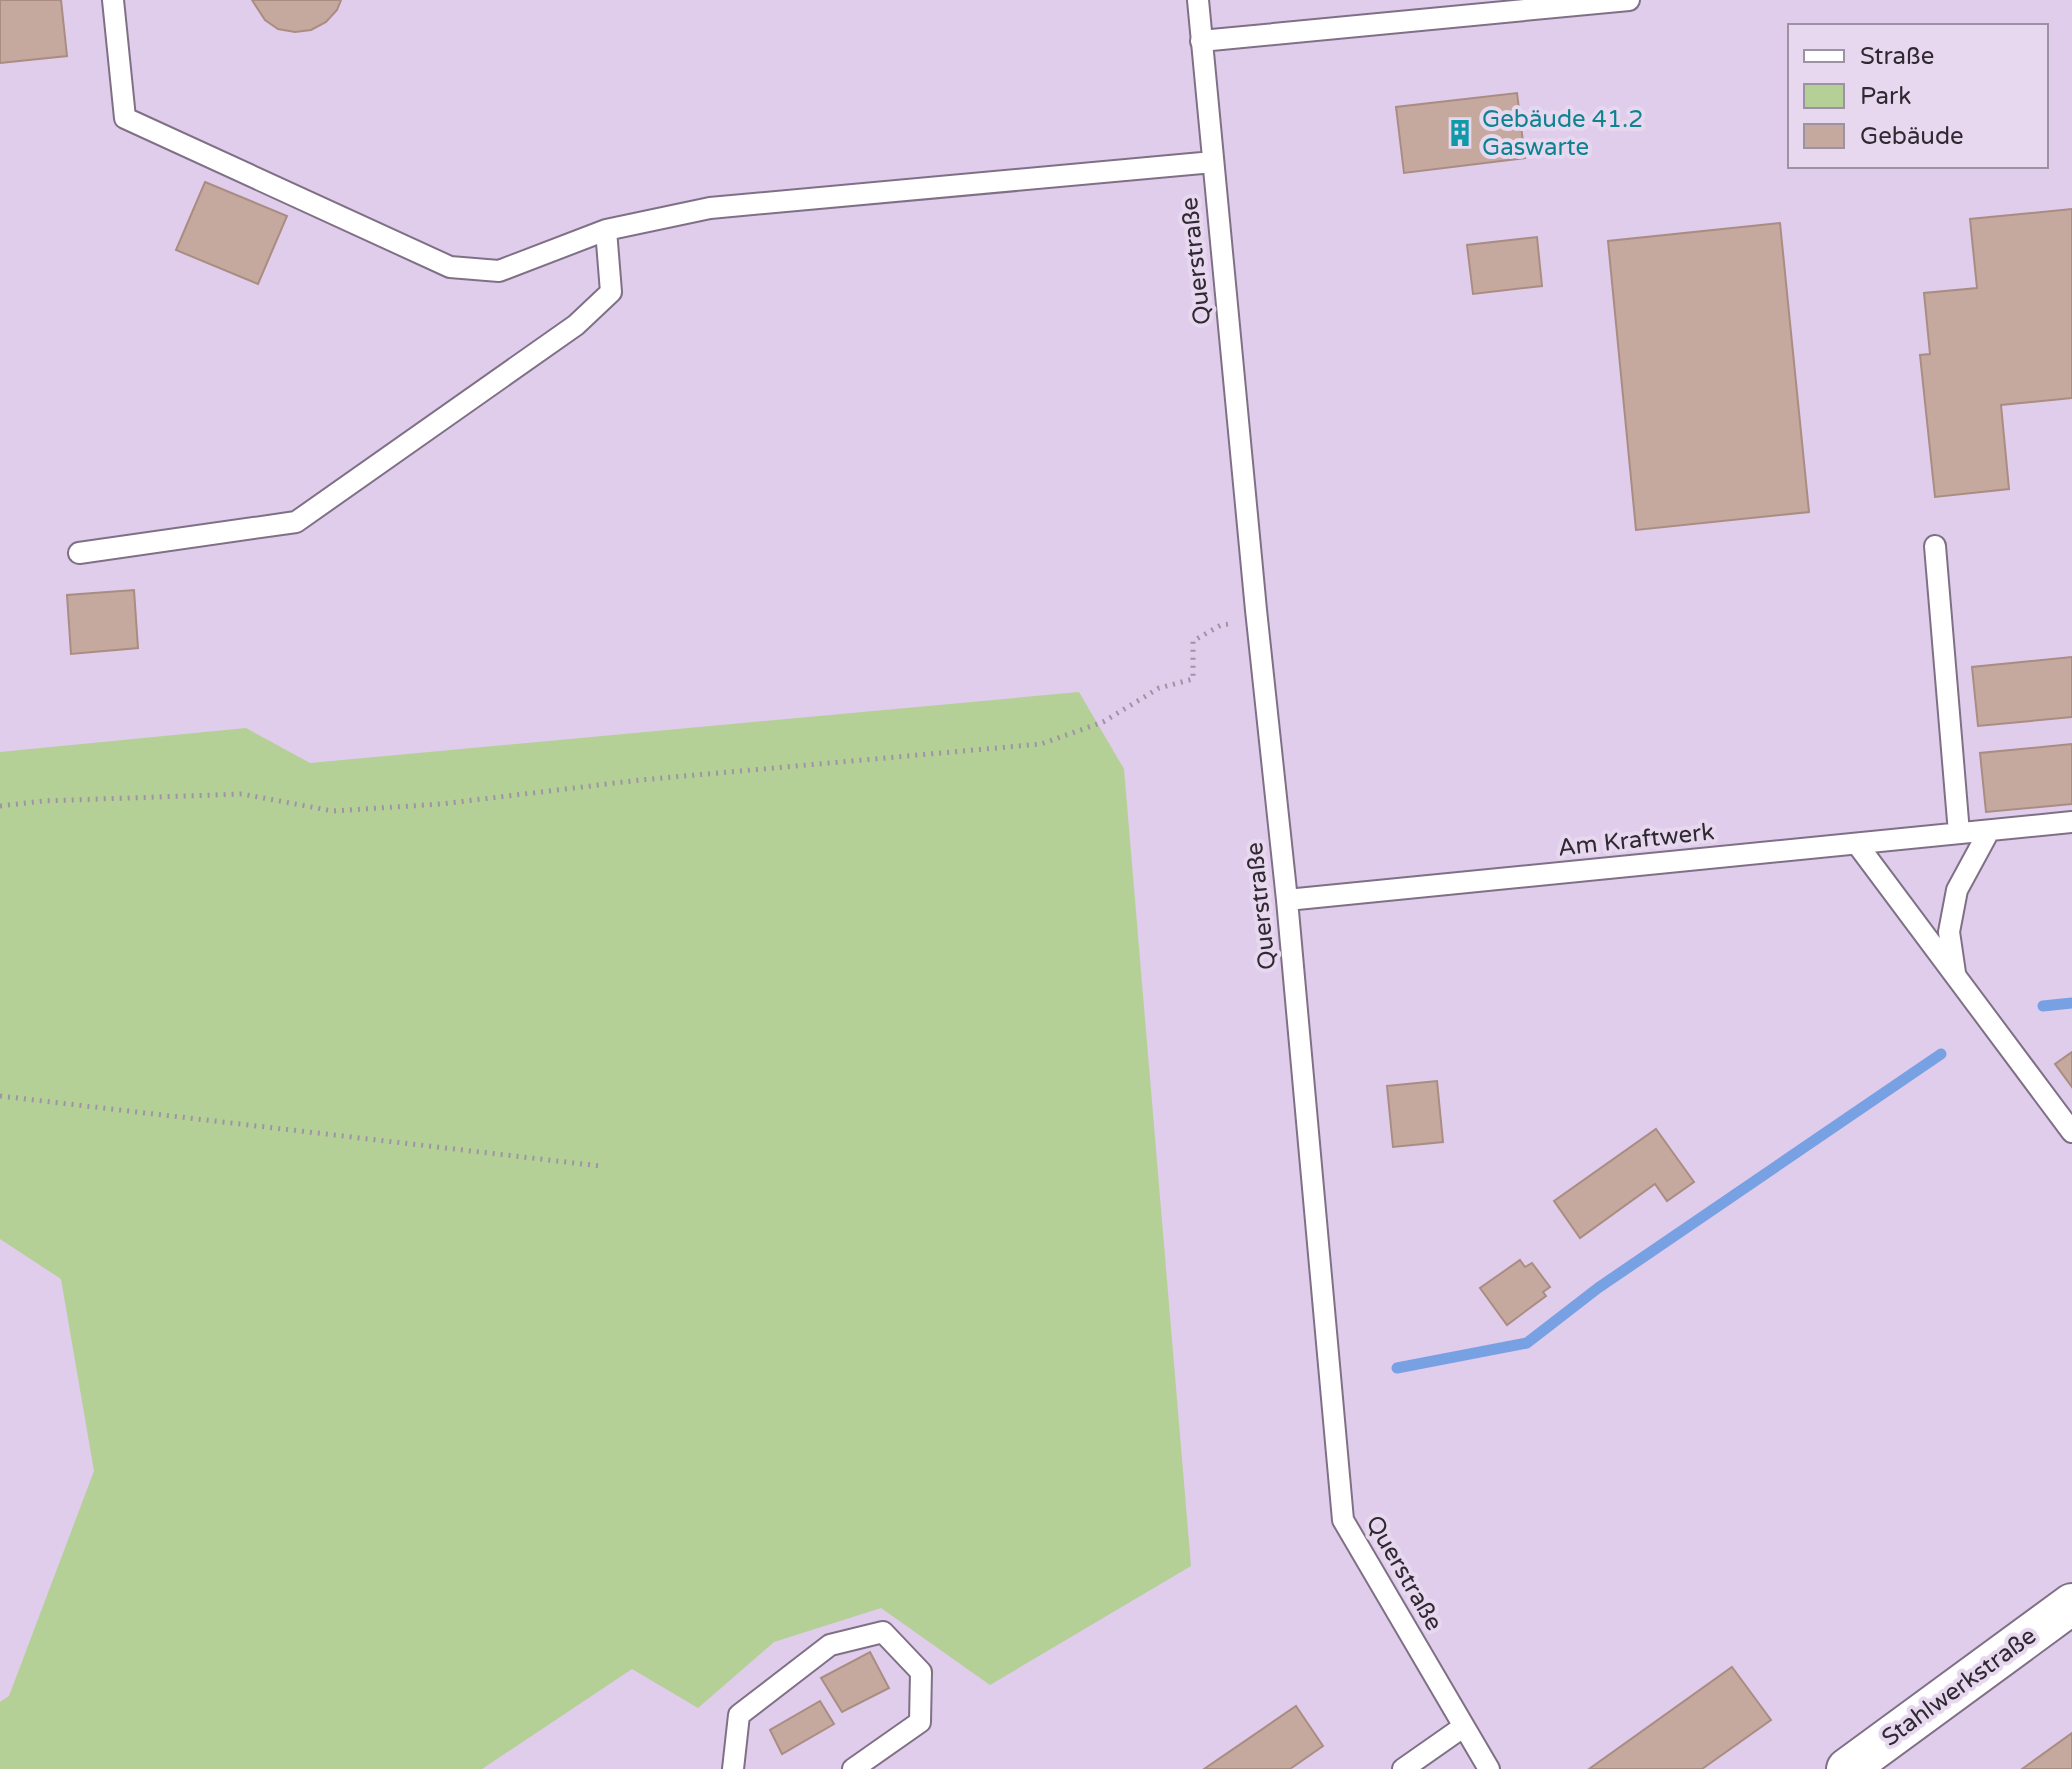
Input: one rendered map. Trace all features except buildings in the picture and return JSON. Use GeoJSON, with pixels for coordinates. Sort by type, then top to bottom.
{"type":"FeatureCollection","features":[{"type":"Feature","properties":{"kind":"street","name":"Stahlwerkstraße"},"geometry":{"type":"LineString","coordinates":[[1847,1769],[2072,1604]]}},
{"type":"Feature","properties":{"kind":"lane"},"geometry":{"type":"LineString","coordinates":[[113,0],[125,118],[450,267],[499,271],[606,230],[710,208],[1213,162]]}},
{"type":"Feature","properties":{"kind":"lane","name":"Querstraße"},"geometry":{"type":"LineString","coordinates":[[1198,0],[1287,900],[1343,1520],[1489,1769]]}},
{"type":"Feature","properties":{"kind":"lane"},"geometry":{"type":"LineString","coordinates":[[1201,41],[1629,0]]}},
{"type":"Feature","properties":{"kind":"lane"},"geometry":{"type":"LineString","coordinates":[[79,553],[296,522],[576,325],[611,292],[606,230]]}},
{"type":"Feature","properties":{"kind":"lane"},"geometry":{"type":"LineString","coordinates":[[1935,546],[1959,833]]}},
{"type":"Feature","properties":{"kind":"lane","name":"Am Kraftwerk"},"geometry":{"type":"LineString","coordinates":[[1287,900],[2072,822]]}},
{"type":"Feature","properties":{"kind":"lane"},"geometry":{"type":"LineString","coordinates":[[1955,976],[1949,932],[1957,890],[1989,831]]}},
{"type":"Feature","properties":{"kind":"lane"},"geometry":{"type":"LineString","coordinates":[[1857,844],[2072,1132]]}},
{"type":"Feature","properties":{"kind":"lane"},"geometry":{"type":"LineString","coordinates":[[733,1769],[739,1715],[830,1645],[883,1632],[921,1672],[920,1722],[853,1769]]}},
{"type":"Feature","properties":{"kind":"lane"},"geometry":{"type":"LineString","coordinates":[[1403,1769],[1463,1727]]}},
{"type":"Feature","properties":{"kind":"path"},"geometry":{"type":"LineString","coordinates":[[0,806],[43,801],[242,794],[333,811],[441,804],[640,780],[1041,744],[1103,722],[1159,688],[1193,679],[1193,641],[1221,625],[1257,620]]}},
{"type":"Feature","properties":{"kind":"path"},"geometry":{"type":"LineString","coordinates":[[0,1096],[600,1166]]}},
{"type":"Feature","properties":{"kind":"shaded area"},"geometry":{"type":"Polygon","coordinates":[[[0,0],[2072,0],[2072,1769],[0,1769],[0,0]]]}},
{"type":"Feature","properties":{"kind":"green space"},"geometry":{"type":"Polygon","coordinates":[[[1079,692],[1124,769],[1191,1566],[990,1685],[881,1608],[774,1642],[698,1708],[632,1669],[482,1769],[0,1769],[0,1702],[9,1696],[94,1471],[61,1279],[0,1239],[0,752],[246,728],[310,763],[1079,692]]]}},
{"type":"Feature","properties":{"kind":"waterway"},"geometry":{"type":"LineString","coordinates":[[2043,1006],[2072,1003]]}},
{"type":"Feature","properties":{"kind":"waterway"},"geometry":{"type":"LineString","coordinates":[[1397,1368],[1527,1343],[1598,1288],[1941,1054]]}},
{"type":"Feature","properties":{"kind":"place","name":"Gebäude 41.2 Gaswarte"},"geometry":{"type":"Point","coordinates":[1460,133]}}]}
